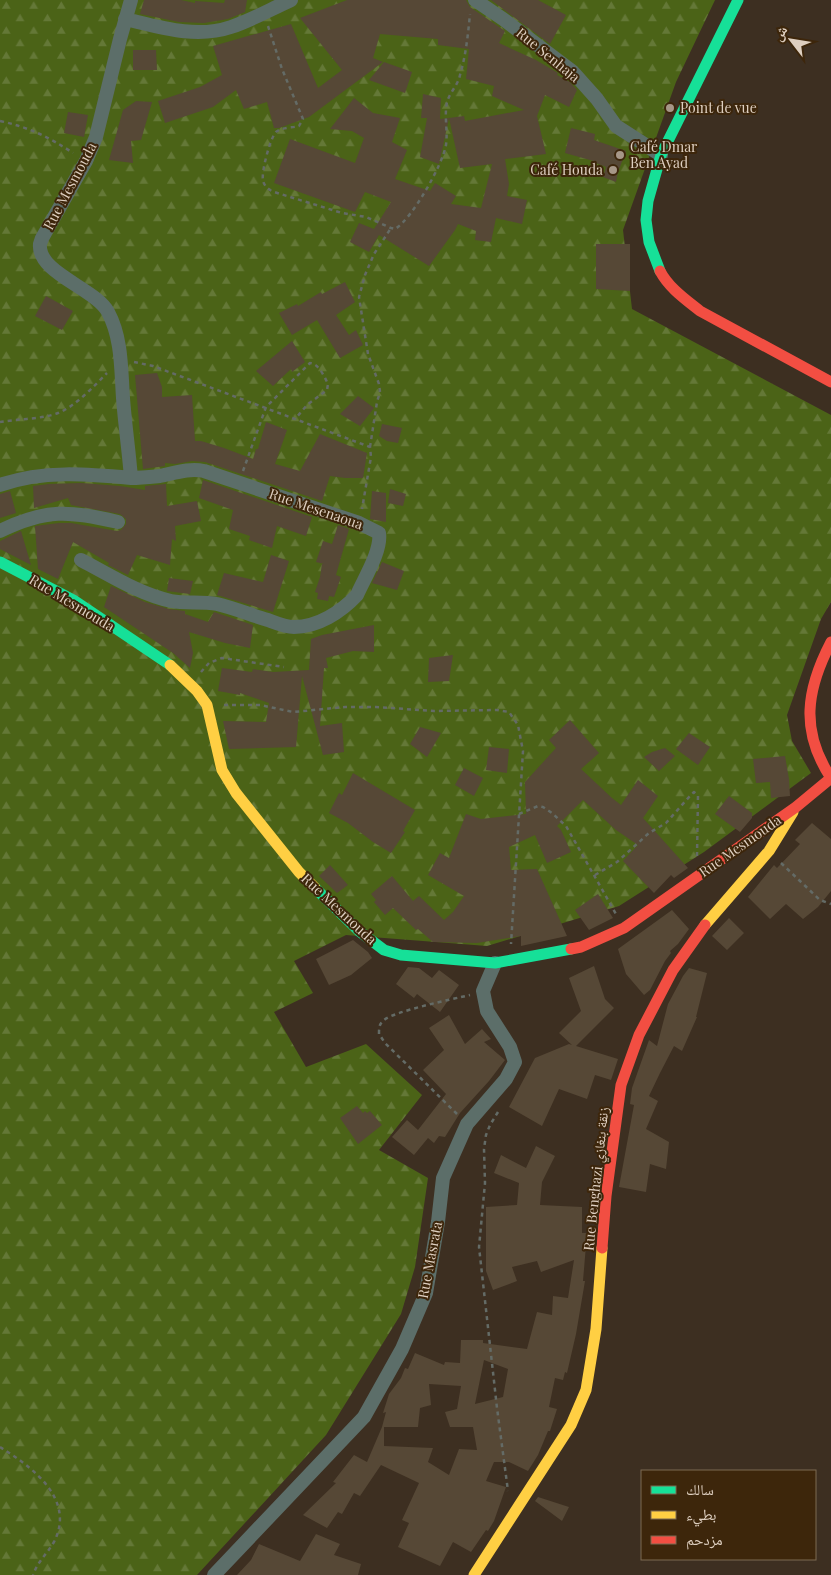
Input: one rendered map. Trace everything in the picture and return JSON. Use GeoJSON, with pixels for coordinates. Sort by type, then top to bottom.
{"type":"FeatureCollection","features":[{"type":"Feature","properties":{"kind":"street","name":"Rue Mesmouda"},"geometry":{"type":"LineString","coordinates":[[131,0],[96,137],[86,161],[40,243],[42,256],[50,266],[96,298],[107,310],[114,325],[122,362],[123,398],[131,478]]}},
{"type":"Feature","properties":{"kind":"street"},"geometry":{"type":"LineString","coordinates":[[125,19],[171,30],[203,31],[230,27],[291,0]]}},
{"type":"Feature","properties":{"kind":"street"},"geometry":{"type":"LineString","coordinates":[[738,0],[661,155],[648,201],[646,220],[649,242],[656,263],[666,282],[683,298],[700,311],[831,382]]}},
{"type":"Feature","properties":{"kind":"street","name":"Rue Senhaja"},"geometry":{"type":"LineString","coordinates":[[473,5],[503,19],[572,71],[597,99],[616,126],[661,155]]}},
{"type":"Feature","properties":{"kind":"street","name":"Rue Mesenaoua"},"geometry":{"type":"LineString","coordinates":[[81,560],[147,594],[188,604],[214,604],[293,627],[320,622],[341,610],[357,595],[380,538],[379,533],[375,530],[359,523],[195,469],[145,478],[131,478]]}},
{"type":"Feature","properties":{"kind":"street"},"geometry":{"type":"LineString","coordinates":[[0,485],[18,478],[49,475],[88,474],[131,478]]}},
{"type":"Feature","properties":{"kind":"street"},"geometry":{"type":"LineString","coordinates":[[0,531],[29,519],[58,513],[86,514],[118,522]]}},
{"type":"Feature","properties":{"kind":"street","name":"Rue Mesmouda"},"geometry":{"type":"LineString","coordinates":[[0,562],[75,601],[166,662],[189,684],[207,705],[222,770],[236,793],[299,872],[359,931],[384,950],[401,955],[496,963],[580,947],[624,928],[796,807],[831,778]]}},
{"type":"Feature","properties":{"kind":"street"},"geometry":{"type":"LineString","coordinates":[[831,642],[816,673],[810,696],[812,740],[819,761],[831,778]]}},
{"type":"Feature","properties":{"kind":"street","name":"Rue Benghazi زنقة بنغازي"},"geometry":{"type":"LineString","coordinates":[[474,1575],[571,1425],[586,1390],[596,1329],[606,1196],[621,1085],[639,1035],[673,970],[707,922],[769,851],[796,807]]}},
{"type":"Feature","properties":{"kind":"street"},"geometry":{"type":"LineString","coordinates":[[483,992],[496,963]]}},
{"type":"Feature","properties":{"kind":"street","name":"Rue Masrata"},"geometry":{"type":"LineString","coordinates":[[214,1575],[364,1417],[402,1349],[426,1293],[443,1178],[467,1124],[506,1078],[515,1062],[510,1047],[486,1011],[483,992]]}},
{"type":"Feature","properties":{"kind":"path"},"geometry":{"type":"LineString","coordinates":[[264,12],[282,69],[303,118],[299,126],[282,129],[273,136],[262,172],[263,182],[266,187],[274,192],[342,213],[366,218],[395,229],[401,225],[420,200],[440,165],[445,151],[447,141],[445,117],[448,102],[460,75],[473,5]]}},
{"type":"Feature","properties":{"kind":"path"},"geometry":{"type":"LineString","coordinates":[[0,121],[30,129],[86,161]]}},
{"type":"Feature","properties":{"kind":"path"},"geometry":{"type":"LineString","coordinates":[[359,523],[380,384],[368,354],[359,297],[364,275],[374,254],[391,228]]}},
{"type":"Feature","properties":{"kind":"path"},"geometry":{"type":"LineString","coordinates":[[0,422],[46,416],[60,412],[93,388],[122,362],[136,362],[153,366],[266,407],[370,447]]}},
{"type":"Feature","properties":{"kind":"path"},"geometry":{"type":"LineString","coordinates":[[239,483],[266,407],[304,368],[313,363],[317,365],[329,387],[296,418]]}},
{"type":"Feature","properties":{"kind":"path"},"geometry":{"type":"LineString","coordinates":[[189,684],[209,663],[222,658],[284,667]]}},
{"type":"Feature","properties":{"kind":"path"},"geometry":{"type":"LineString","coordinates":[[207,705],[260,706],[294,712],[346,707],[434,711],[496,710],[509,712],[518,725],[523,751],[510,961]]}},
{"type":"Feature","properties":{"kind":"path"},"geometry":{"type":"LineString","coordinates":[[595,875],[617,862],[649,833],[666,823],[694,792],[698,796],[698,842],[695,877]]}},
{"type":"Feature","properties":{"kind":"path"},"geometry":{"type":"LineString","coordinates":[[519,814],[538,806],[543,807],[566,826],[624,928]]}},
{"type":"Feature","properties":{"kind":"path"},"geometry":{"type":"LineString","coordinates":[[769,851],[820,900],[831,904]]}},
{"type":"Feature","properties":{"kind":"path"},"geometry":{"type":"LineString","coordinates":[[467,1124],[385,1043],[379,1034],[380,1024],[386,1018],[400,1013],[483,992]]}},
{"type":"Feature","properties":{"kind":"path"},"geometry":{"type":"LineString","coordinates":[[500,1109],[486,1135],[484,1149],[485,1183],[479,1248],[511,1517]]}},
{"type":"Feature","properties":{"kind":"path"},"geometry":{"type":"LineString","coordinates":[[0,1447],[12,1454],[45,1482],[57,1500],[61,1517],[54,1541],[37,1564],[33,1575]]}},
{"type":"Feature","properties":{"kind":"green space"},"geometry":{"type":"Polygon","coordinates":[[[0,0],[715,0],[676,82],[623,230],[632,309],[831,415],[831,602],[821,619],[787,715],[792,741],[811,773],[704,852],[619,906],[487,946],[346,935],[294,961],[313,993],[274,1012],[306,1067],[366,1044],[422,1095],[379,1150],[428,1178],[415,1267],[401,1314],[326,1435],[197,1575],[0,1575],[0,0]]]}},
{"type":"Feature","properties":{"kind":"building"},"geometry":{"type":"Polygon","coordinates":[[[144,0],[224,3],[225,0],[247,0],[245,12],[228,19],[204,23],[179,22],[140,14],[144,0]]]}},
{"type":"Feature","properties":{"kind":"building"},"geometry":{"type":"Polygon","coordinates":[[[347,0],[466,0],[470,7],[505,31],[499,43],[536,60],[558,73],[557,75],[570,82],[577,90],[569,107],[545,95],[537,116],[546,154],[505,159],[509,184],[507,196],[527,200],[522,224],[496,218],[491,242],[475,240],[476,231],[458,224],[429,266],[379,235],[369,252],[350,242],[359,223],[374,229],[391,202],[365,192],[355,212],[274,183],[290,139],[355,163],[364,138],[352,131],[330,129],[354,98],[373,113],[400,118],[392,142],[407,150],[395,179],[430,191],[435,183],[456,196],[451,204],[481,208],[492,164],[460,168],[449,118],[464,116],[465,121],[524,110],[492,96],[494,86],[466,79],[469,49],[438,45],[438,39],[380,34],[373,58],[383,62],[309,117],[279,128],[274,128],[267,102],[244,109],[236,90],[213,107],[165,123],[158,101],[200,87],[222,75],[213,46],[291,24],[318,88],[342,70],[300,18],[347,0]]]}},
{"type":"Feature","properties":{"kind":"building"},"geometry":{"type":"Polygon","coordinates":[[[491,0],[538,0],[566,15],[550,44],[491,0]]]}},
{"type":"Feature","properties":{"kind":"building"},"geometry":{"type":"Polygon","coordinates":[[[133,50],[156,50],[157,70],[133,70],[133,50]]]}},
{"type":"Feature","properties":{"kind":"building"},"geometry":{"type":"Polygon","coordinates":[[[384,62],[412,72],[405,93],[369,80],[384,62]]]}},
{"type":"Feature","properties":{"kind":"building"},"geometry":{"type":"Polygon","coordinates":[[[423,94],[441,98],[440,119],[449,118],[439,164],[420,157],[427,118],[421,118],[423,94]]]}},
{"type":"Feature","properties":{"kind":"building"},"geometry":{"type":"Polygon","coordinates":[[[136,101],[152,102],[141,140],[131,141],[133,163],[109,160],[123,110],[136,101]]]}},
{"type":"Feature","properties":{"kind":"building"},"geometry":{"type":"Polygon","coordinates":[[[68,112],[88,115],[84,137],[64,133],[68,112]]]}},
{"type":"Feature","properties":{"kind":"building"},"geometry":{"type":"Polygon","coordinates":[[[571,128],[595,134],[594,140],[626,151],[616,182],[603,177],[606,167],[597,162],[565,153],[571,128]]]}},
{"type":"Feature","properties":{"kind":"building"},"geometry":{"type":"Polygon","coordinates":[[[596,244],[630,244],[630,291],[596,289],[596,244]]]}},
{"type":"Feature","properties":{"kind":"building"},"geometry":{"type":"Polygon","coordinates":[[[345,282],[355,302],[336,315],[349,335],[356,330],[363,345],[340,358],[317,320],[292,335],[279,313],[297,304],[298,306],[321,292],[322,294],[345,282]]]}},
{"type":"Feature","properties":{"kind":"building"},"geometry":{"type":"Polygon","coordinates":[[[46,296],[73,311],[62,330],[35,316],[46,296]]]}},
{"type":"Feature","properties":{"kind":"building"},"geometry":{"type":"Polygon","coordinates":[[[292,341],[305,362],[292,372],[291,369],[273,386],[256,371],[292,341]]]}},
{"type":"Feature","properties":{"kind":"building"},"geometry":{"type":"Polygon","coordinates":[[[157,373],[162,387],[162,397],[192,395],[195,441],[224,448],[253,459],[266,422],[287,430],[275,464],[300,471],[320,434],[367,453],[363,478],[330,476],[322,501],[205,462],[165,463],[165,466],[143,469],[135,375],[157,373]]]}},
{"type":"Feature","properties":{"kind":"building"},"geometry":{"type":"Polygon","coordinates":[[[358,396],[374,408],[360,426],[340,414],[358,396]]]}},
{"type":"Feature","properties":{"kind":"building"},"geometry":{"type":"Polygon","coordinates":[[[382,424],[402,428],[398,443],[387,441],[379,436],[382,424]]]}},
{"type":"Feature","properties":{"kind":"building"},"geometry":{"type":"Polygon","coordinates":[[[203,480],[312,517],[306,536],[277,526],[272,548],[249,540],[250,536],[229,529],[233,510],[199,498],[203,480]]]}},
{"type":"Feature","properties":{"kind":"building"},"geometry":{"type":"Polygon","coordinates":[[[81,483],[145,490],[145,486],[166,484],[167,506],[197,501],[201,521],[175,526],[176,541],[172,539],[170,565],[137,555],[128,575],[108,565],[109,563],[73,542],[58,579],[38,569],[35,526],[71,523],[117,531],[121,530],[126,524],[126,519],[120,514],[71,505],[68,498],[34,508],[33,486],[81,483]]]}},
{"type":"Feature","properties":{"kind":"building"},"geometry":{"type":"Polygon","coordinates":[[[390,489],[406,494],[403,506],[388,503],[390,489]]]}},
{"type":"Feature","properties":{"kind":"building"},"geometry":{"type":"Polygon","coordinates":[[[10,491],[16,513],[0,518],[0,494],[10,491]]]}},
{"type":"Feature","properties":{"kind":"building"},"geometry":{"type":"Polygon","coordinates":[[[372,491],[386,493],[386,522],[370,519],[372,491]]]}},
{"type":"Feature","properties":{"kind":"building"},"geometry":{"type":"Polygon","coordinates":[[[338,525],[349,529],[336,575],[341,577],[334,597],[329,596],[328,601],[317,599],[318,593],[315,592],[322,564],[324,564],[316,562],[323,541],[332,544],[338,525]]]}},
{"type":"Feature","properties":{"kind":"building"},"geometry":{"type":"Polygon","coordinates":[[[21,531],[31,565],[0,549],[0,541],[21,531]]]}},
{"type":"Feature","properties":{"kind":"building"},"geometry":{"type":"Polygon","coordinates":[[[271,555],[289,561],[273,612],[217,595],[224,573],[263,582],[271,555]]]}},
{"type":"Feature","properties":{"kind":"building"},"geometry":{"type":"Polygon","coordinates":[[[382,562],[404,571],[397,590],[372,583],[382,562]]]}},
{"type":"Feature","properties":{"kind":"building"},"geometry":{"type":"Polygon","coordinates":[[[169,578],[193,581],[190,594],[167,591],[169,578]]]}},
{"type":"Feature","properties":{"kind":"building"},"geometry":{"type":"Polygon","coordinates":[[[111,586],[145,602],[169,609],[185,611],[185,614],[208,622],[214,612],[253,625],[250,648],[225,643],[189,632],[193,653],[190,668],[173,653],[104,607],[111,586]]]}},
{"type":"Feature","properties":{"kind":"building"},"geometry":{"type":"Polygon","coordinates":[[[374,625],[374,652],[353,651],[326,658],[328,668],[324,668],[320,726],[342,723],[344,752],[323,755],[302,676],[296,747],[229,749],[223,721],[266,722],[269,703],[240,693],[240,695],[218,691],[222,668],[252,672],[253,669],[273,672],[309,670],[311,639],[322,635],[374,625]]]}},
{"type":"Feature","properties":{"kind":"building"},"geometry":{"type":"Polygon","coordinates":[[[453,655],[449,681],[428,682],[429,658],[453,655]]]}},
{"type":"Feature","properties":{"kind":"building"},"geometry":{"type":"Polygon","coordinates":[[[570,720],[599,753],[581,769],[621,805],[638,780],[658,796],[643,818],[688,868],[674,878],[671,875],[654,893],[623,861],[638,845],[616,830],[583,800],[557,826],[561,830],[571,852],[547,863],[535,835],[509,847],[511,870],[537,869],[567,936],[521,946],[521,936],[477,943],[433,942],[418,929],[416,930],[393,908],[385,915],[374,902],[376,900],[371,894],[392,876],[413,901],[419,896],[444,920],[453,912],[464,896],[428,875],[440,853],[449,858],[466,814],[481,819],[526,814],[525,782],[556,748],[549,740],[570,720]]]}},
{"type":"Feature","properties":{"kind":"building"},"geometry":{"type":"Polygon","coordinates":[[[420,727],[441,733],[427,757],[410,744],[420,727]]]}},
{"type":"Feature","properties":{"kind":"building"},"geometry":{"type":"Polygon","coordinates":[[[689,733],[710,747],[698,765],[676,749],[689,733]]]}},
{"type":"Feature","properties":{"kind":"building"},"geometry":{"type":"Polygon","coordinates":[[[489,747],[509,749],[507,773],[486,770],[489,747]]]}},
{"type":"Feature","properties":{"kind":"building"},"geometry":{"type":"Polygon","coordinates":[[[665,748],[675,756],[659,771],[644,757],[665,748]]]}},
{"type":"Feature","properties":{"kind":"building"},"geometry":{"type":"Polygon","coordinates":[[[785,756],[790,796],[771,798],[770,782],[756,783],[753,759],[785,756]]]}},
{"type":"Feature","properties":{"kind":"building"},"geometry":{"type":"Polygon","coordinates":[[[464,768],[483,778],[474,796],[455,785],[464,768]]]}},
{"type":"Feature","properties":{"kind":"building"},"geometry":{"type":"Polygon","coordinates":[[[353,773],[415,810],[403,831],[405,832],[391,853],[348,823],[329,813],[339,793],[342,795],[353,773]]]}},
{"type":"Feature","properties":{"kind":"building"},"geometry":{"type":"Polygon","coordinates":[[[729,796],[752,813],[752,818],[740,832],[715,814],[729,796]]]}},
{"type":"Feature","properties":{"kind":"building"},"geometry":{"type":"Polygon","coordinates":[[[812,823],[831,839],[831,891],[818,907],[803,919],[786,904],[770,919],[748,897],[774,865],[777,868],[800,844],[795,840],[812,823]]]}},
{"type":"Feature","properties":{"kind":"building"},"geometry":{"type":"Polygon","coordinates":[[[330,865],[348,885],[337,893],[319,876],[330,865]]]}},
{"type":"Feature","properties":{"kind":"building"},"geometry":{"type":"Polygon","coordinates":[[[598,894],[613,918],[589,930],[575,910],[598,894]]]}},
{"type":"Feature","properties":{"kind":"building"},"geometry":{"type":"Polygon","coordinates":[[[672,910],[689,929],[670,951],[671,953],[650,990],[644,995],[626,974],[618,949],[672,910]]]}},
{"type":"Feature","properties":{"kind":"building"},"geometry":{"type":"Polygon","coordinates":[[[729,918],[744,933],[727,950],[712,936],[729,918]]]}},
{"type":"Feature","properties":{"kind":"building"},"geometry":{"type":"Polygon","coordinates":[[[353,940],[368,952],[372,958],[351,975],[329,985],[316,959],[353,940]]]}},
{"type":"Feature","properties":{"kind":"building"},"geometry":{"type":"Polygon","coordinates":[[[594,966],[605,999],[614,1008],[576,1046],[618,1059],[611,1080],[595,1075],[587,1099],[559,1089],[542,1126],[509,1107],[535,1058],[569,1044],[572,1045],[559,1033],[581,1011],[569,978],[594,966]]]}},
{"type":"Feature","properties":{"kind":"building"},"geometry":{"type":"Polygon","coordinates":[[[408,967],[419,968],[432,978],[439,970],[459,985],[440,1012],[417,994],[414,998],[396,984],[408,967]]]}},
{"type":"Feature","properties":{"kind":"building"},"geometry":{"type":"Polygon","coordinates":[[[689,968],[707,973],[697,1017],[682,1051],[674,1046],[649,1096],[658,1101],[646,1129],[669,1142],[666,1169],[650,1164],[646,1192],[619,1187],[634,1105],[630,1104],[632,1088],[649,1040],[657,1046],[668,1004],[689,968]]]}},
{"type":"Feature","properties":{"kind":"building"},"geometry":{"type":"Polygon","coordinates":[[[449,1015],[465,1044],[482,1029],[491,1039],[484,1042],[505,1060],[460,1113],[445,1137],[439,1136],[434,1143],[428,1138],[414,1155],[392,1137],[407,1120],[418,1130],[446,1094],[423,1070],[444,1050],[429,1028],[449,1015]]]}},
{"type":"Feature","properties":{"kind":"building"},"geometry":{"type":"Polygon","coordinates":[[[357,1106],[363,1113],[370,1111],[382,1125],[358,1144],[340,1118],[357,1106]]]}},
{"type":"Feature","properties":{"kind":"building"},"geometry":{"type":"Polygon","coordinates":[[[536,1146],[555,1156],[542,1182],[540,1205],[582,1207],[582,1233],[587,1233],[583,1281],[585,1281],[567,1373],[565,1372],[563,1380],[555,1378],[549,1407],[557,1409],[550,1431],[548,1431],[538,1455],[528,1471],[509,1462],[494,1462],[486,1481],[506,1487],[494,1521],[471,1552],[453,1542],[440,1566],[398,1547],[409,1523],[402,1520],[419,1483],[381,1465],[360,1496],[354,1493],[342,1514],[338,1512],[327,1528],[303,1515],[336,1483],[333,1482],[354,1455],[367,1462],[382,1427],[386,1412],[383,1413],[389,1394],[401,1378],[405,1368],[408,1369],[415,1353],[444,1365],[445,1362],[460,1363],[461,1340],[483,1340],[483,1343],[527,1349],[537,1312],[552,1315],[553,1296],[568,1298],[574,1260],[541,1272],[537,1261],[512,1267],[517,1281],[493,1290],[486,1271],[486,1207],[517,1205],[519,1183],[494,1173],[501,1155],[526,1168],[536,1146]],[[484,1360],[475,1404],[503,1397],[508,1369],[484,1360]],[[429,1384],[431,1405],[420,1408],[418,1427],[384,1427],[384,1446],[433,1448],[428,1462],[449,1475],[459,1449],[477,1450],[473,1427],[450,1427],[445,1412],[457,1409],[461,1386],[429,1384]]]}},
{"type":"Feature","properties":{"kind":"building"},"geometry":{"type":"Polygon","coordinates":[[[538,1497],[569,1507],[562,1521],[535,1501],[538,1497]]]}},
{"type":"Feature","properties":{"kind":"building"},"geometry":{"type":"Polygon","coordinates":[[[316,1534],[340,1544],[334,1555],[361,1564],[358,1575],[237,1575],[251,1560],[259,1544],[300,1561],[316,1534]]]}},
{"type":"Feature","properties":{"kind":"traffic: fast"},"geometry":{"type":"LineString","coordinates":[[660,271],[649,242],[646,220],[648,201],[661,155],[738,0]]}},
{"type":"Feature","properties":{"kind":"traffic: fast"},"geometry":{"type":"LineString","coordinates":[[0,562],[75,601],[170,665]]}},
{"type":"Feature","properties":{"kind":"traffic: fast"},"geometry":{"type":"LineString","coordinates":[[315,888],[359,931],[384,950],[401,955],[495,963],[571,949]]}},
{"type":"Feature","properties":{"kind":"traffic: slow"},"geometry":{"type":"LineString","coordinates":[[170,665],[197,691],[207,705],[222,770],[236,793],[299,872],[315,888]]}},
{"type":"Feature","properties":{"kind":"traffic: slow"},"geometry":{"type":"LineString","coordinates":[[705,925],[769,851],[793,812]]}},
{"type":"Feature","properties":{"kind":"traffic: slow"},"geometry":{"type":"LineString","coordinates":[[474,1575],[571,1425],[586,1390],[596,1329],[602,1248]]}},
{"type":"Feature","properties":{"kind":"traffic: jam"},"geometry":{"type":"LineString","coordinates":[[660,271],[673,288],[700,311],[831,382]]}},
{"type":"Feature","properties":{"kind":"traffic: jam"},"geometry":{"type":"LineString","coordinates":[[831,642],[816,677],[810,710],[814,744],[831,778]]}},
{"type":"Feature","properties":{"kind":"traffic: jam"},"geometry":{"type":"LineString","coordinates":[[571,949],[581,947],[624,928],[796,807],[831,778]]}},
{"type":"Feature","properties":{"kind":"traffic: jam"},"geometry":{"type":"LineString","coordinates":[[602,1248],[606,1196],[621,1085],[639,1035],[673,970],[705,925]]}},
{"type":"Feature","properties":{"kind":"place","name":"Point de vue"},"geometry":{"type":"Point","coordinates":[670,108]}},
{"type":"Feature","properties":{"kind":"place","name":"Café Dmar Ben Ayad"},"geometry":{"type":"Point","coordinates":[620,155]}},
{"type":"Feature","properties":{"kind":"place","name":"Café Houda"},"geometry":{"type":"Point","coordinates":[613,170]}}]}
